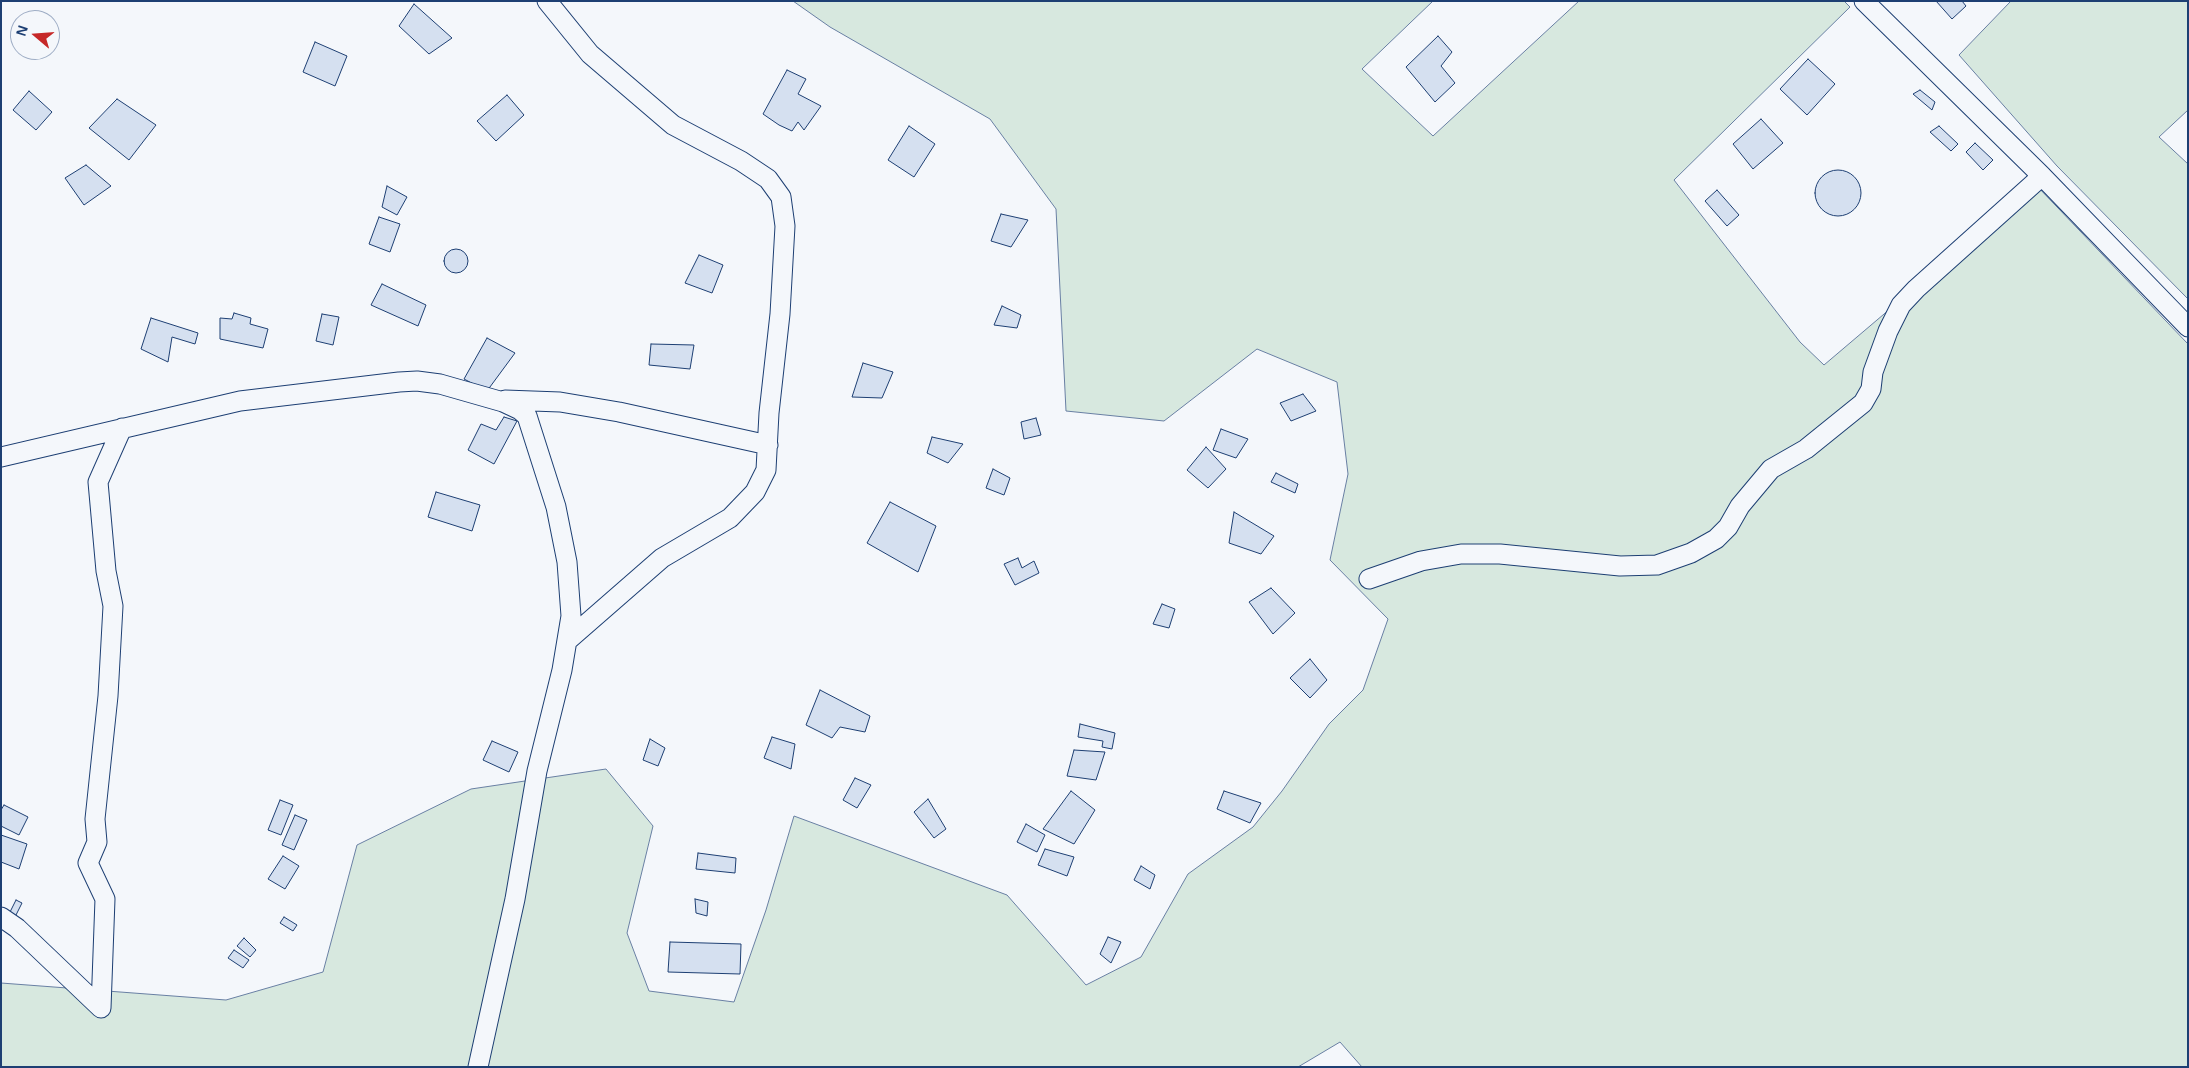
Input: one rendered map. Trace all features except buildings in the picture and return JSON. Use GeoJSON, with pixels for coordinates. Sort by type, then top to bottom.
{"type":"FeatureCollection","features":[{"type":"Feature","properties":{"kind":"street"},"geometry":{"type":"LineString","coordinates":[[547,1],[590,54],[636,96],[673,125],[741,161],[768,179],[780,197],[785,226],[780,314],[769,413],[766,470],[755,492],[730,518],[662,558],[568,640]]}},
{"type":"Feature","properties":{"kind":"street"},"geometry":{"type":"LineString","coordinates":[[1864,1],[2042,176],[2188,327]]}},
{"type":"Feature","properties":{"kind":"street"},"geometry":{"type":"LineString","coordinates":[[1369,579],[1421,561],[1461,554],[1500,554],[1620,566],[1657,565],[1691,553],[1716,539],[1728,527],[1740,506],[1771,468],[1806,449],[1863,403],[1871,389],[1873,372],[1888,331],[1901,305],[1916,289],[2042,176]]}},
{"type":"Feature","properties":{"kind":"street"},"geometry":{"type":"LineString","coordinates":[[1,457],[240,401],[399,382],[417,381],[440,384],[492,399],[520,410],[530,421],[556,507],[567,562],[571,616],[568,640],[537,771],[515,899],[478,1067]]}},
{"type":"Feature","properties":{"kind":"street"},"geometry":{"type":"LineString","coordinates":[[492,399],[560,402],[609,410],[768,445]]}},
{"type":"Feature","properties":{"kind":"street"},"geometry":{"type":"LineString","coordinates":[[1,917],[17,928],[101,1008],[105,899],[88,863],[97,842],[95,819],[108,696],[113,606],[106,571],[98,482],[122,428]]}},
{"type":"Feature","properties":{"kind":"shaded area"},"geometry":{"type":"Polygon","coordinates":[[[793,1],[1433,1],[1362,69],[1433,136],[1579,1],[1844,1],[1850,7],[1674,180],[1800,342],[1824,365],[2036,185],[2188,344],[2188,1067],[1362,1067],[1340,1042],[1298,1067],[1,1067],[1,983],[226,1000],[323,972],[357,845],[471,789],[606,769],[653,826],[627,933],[649,991],[734,1002],[766,910],[794,816],[1007,895],[1086,985],[1141,957],[1188,874],[1253,827],[1282,791],[1329,724],[1363,690],[1388,619],[1330,560],[1348,474],[1337,382],[1257,349],[1164,421],[1066,411],[1056,209],[990,119],[830,27],[793,1]]]}},
{"type":"Feature","properties":{"kind":"shaded area"},"geometry":{"type":"Polygon","coordinates":[[[2011,1],[2188,1],[2188,110],[2159,137],[2188,164],[2188,299],[2057,166],[1959,55],[2011,1]]]}}]}
